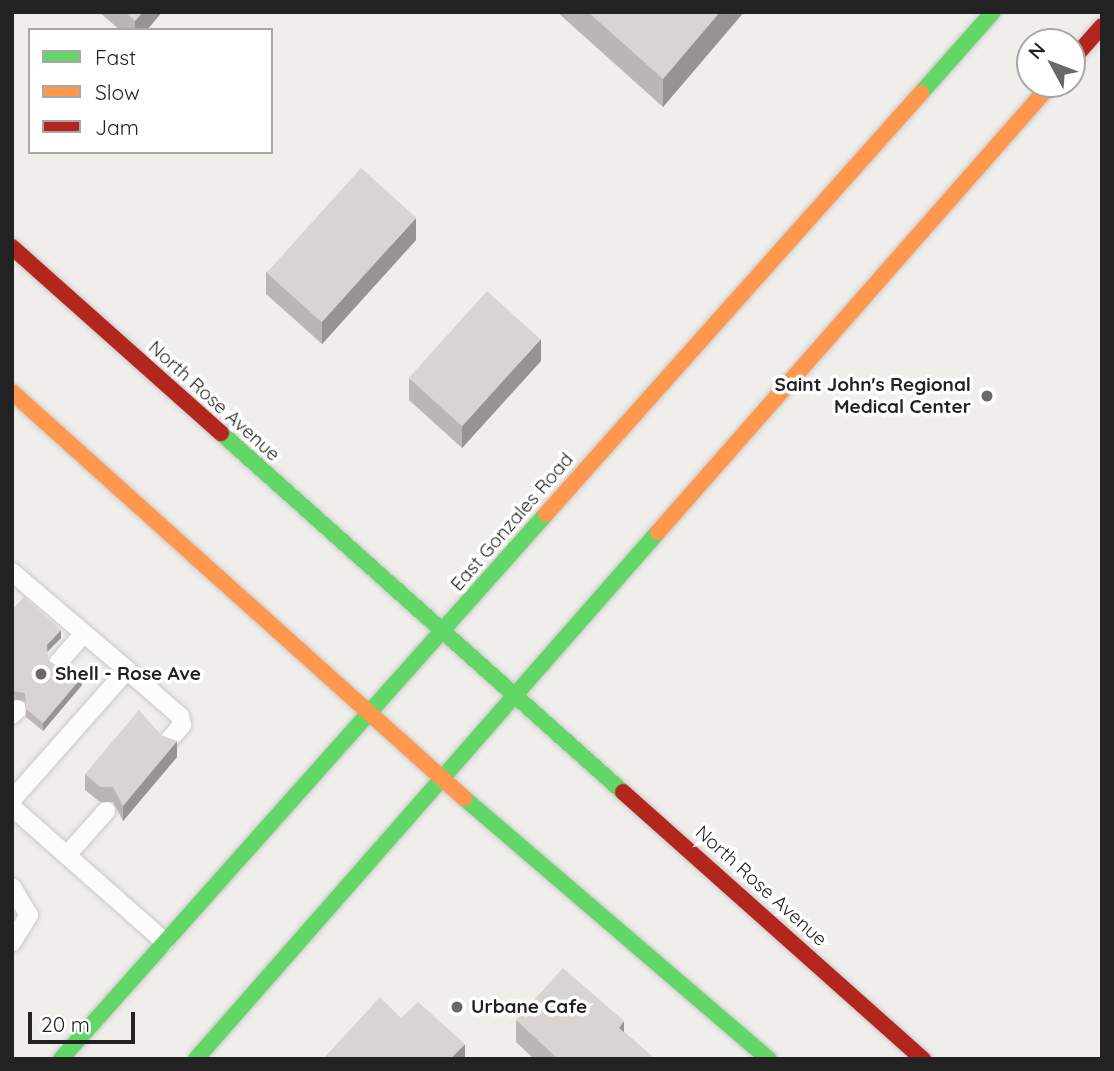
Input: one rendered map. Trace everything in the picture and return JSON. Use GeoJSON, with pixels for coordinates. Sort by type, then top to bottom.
{"type":"FeatureCollection","features":[{"type":"Feature","properties":{"kind":"main road","name":"East Gonzales Road"},"geometry":{"type":"LineString","coordinates":[[61,1059],[993,12]]}},
{"type":"Feature","properties":{"kind":"main road"},"geometry":{"type":"LineString","coordinates":[[1086,44],[1102,26]]}},
{"type":"Feature","properties":{"kind":"main road"},"geometry":{"type":"LineString","coordinates":[[196,1059],[1039,98]]}},
{"type":"Feature","properties":{"kind":"main road","name":"North Rose Avenue"},"geometry":{"type":"LineString","coordinates":[[12,247],[923,1059]]}},
{"type":"Feature","properties":{"kind":"main road"},"geometry":{"type":"LineString","coordinates":[[19,398],[368,716],[444,777],[769,1059]]}},
{"type":"Feature","properties":{"kind":"lane"},"geometry":{"type":"LineString","coordinates":[[12,419],[19,398]]}},
{"type":"Feature","properties":{"kind":"lane"},"geometry":{"type":"LineString","coordinates":[[15,581],[180,716],[182,725],[168,741]]}},
{"type":"Feature","properties":{"kind":"lane"},"geometry":{"type":"LineString","coordinates":[[58,663],[83,634]]}},
{"type":"Feature","properties":{"kind":"lane"},"geometry":{"type":"LineString","coordinates":[[12,800],[127,670]]}},
{"type":"Feature","properties":{"kind":"lane"},"geometry":{"type":"LineString","coordinates":[[12,807],[165,942]]}},
{"type":"Feature","properties":{"kind":"lane"},"geometry":{"type":"LineString","coordinates":[[67,855],[107,811]]}},
{"type":"Feature","properties":{"kind":"lane"},"geometry":{"type":"LineString","coordinates":[[12,887],[29,915],[12,942]]}},
{"type":"Feature","properties":{"kind":"building"},"geometry":{"type":"Polygon","coordinates":[[[125,12],[143,12],[135,21],[125,12]]]}},
{"type":"Feature","properties":{"kind":"building"},"geometry":{"type":"Polygon","coordinates":[[[588,12],[720,12],[663,79],[588,12]]]}},
{"type":"Feature","properties":{"kind":"building"},"geometry":{"type":"Polygon","coordinates":[[[361,168],[416,218],[322,322],[267,273],[361,168]]]}},
{"type":"Feature","properties":{"kind":"building"},"geometry":{"type":"Polygon","coordinates":[[[487,291],[541,339],[462,426],[409,378],[487,291]]]}},
{"type":"Feature","properties":{"kind":"building","name":"Shell - Rose Ave"},"geometry":{"type":"Polygon","coordinates":[[[24,597],[61,630],[47,645],[48,660],[57,666],[67,663],[82,677],[43,723],[26,709],[25,693],[12,691],[12,610],[24,597]]]}},
{"type":"Feature","properties":{"kind":"building"},"geometry":{"type":"Polygon","coordinates":[[[139,710],[161,735],[177,741],[123,806],[113,787],[100,787],[85,774],[139,710]]]}},
{"type":"Feature","properties":{"kind":"building"},"geometry":{"type":"Polygon","coordinates":[[[563,968],[624,1021],[619,1028],[655,1059],[558,1059],[516,1020],[563,968]]]}},
{"type":"Feature","properties":{"kind":"building"},"geometry":{"type":"Polygon","coordinates":[[[380,997],[401,1018],[418,1002],[465,1044],[450,1059],[323,1059],[380,997]]]}},
{"type":"Feature","properties":{"kind":"traffic: fast"},"geometry":{"type":"LineString","coordinates":[[921,93],[993,12]]}},
{"type":"Feature","properties":{"kind":"traffic: fast"},"geometry":{"type":"LineString","coordinates":[[221,433],[623,792]]}},
{"type":"Feature","properties":{"kind":"traffic: fast"},"geometry":{"type":"LineString","coordinates":[[61,1059],[546,514]]}},
{"type":"Feature","properties":{"kind":"traffic: fast"},"geometry":{"type":"LineString","coordinates":[[196,1059],[658,532]]}},
{"type":"Feature","properties":{"kind":"traffic: fast"},"geometry":{"type":"LineString","coordinates":[[464,798],[769,1059]]}},
{"type":"Feature","properties":{"kind":"traffic: slow"},"geometry":{"type":"LineString","coordinates":[[546,514],[921,93]]}},
{"type":"Feature","properties":{"kind":"traffic: slow"},"geometry":{"type":"LineString","coordinates":[[658,532],[1039,98]]}},
{"type":"Feature","properties":{"kind":"traffic: slow"},"geometry":{"type":"LineString","coordinates":[[12,392],[464,798]]}},
{"type":"Feature","properties":{"kind":"traffic: jam"},"geometry":{"type":"LineString","coordinates":[[1086,44],[1102,26]]}},
{"type":"Feature","properties":{"kind":"traffic: jam"},"geometry":{"type":"LineString","coordinates":[[12,247],[221,433]]}},
{"type":"Feature","properties":{"kind":"traffic: jam"},"geometry":{"type":"LineString","coordinates":[[623,792],[923,1059]]}},
{"type":"Feature","properties":{"kind":"place","name":"Saint John's Regional Medical Center"},"geometry":{"type":"Point","coordinates":[987,396]}},
{"type":"Feature","properties":{"kind":"place","name":"Shell - Rose Ave"},"geometry":{"type":"Point","coordinates":[41,674]}},
{"type":"Feature","properties":{"kind":"place","name":"Urbane Cafe"},"geometry":{"type":"Point","coordinates":[457,1007]}}]}
